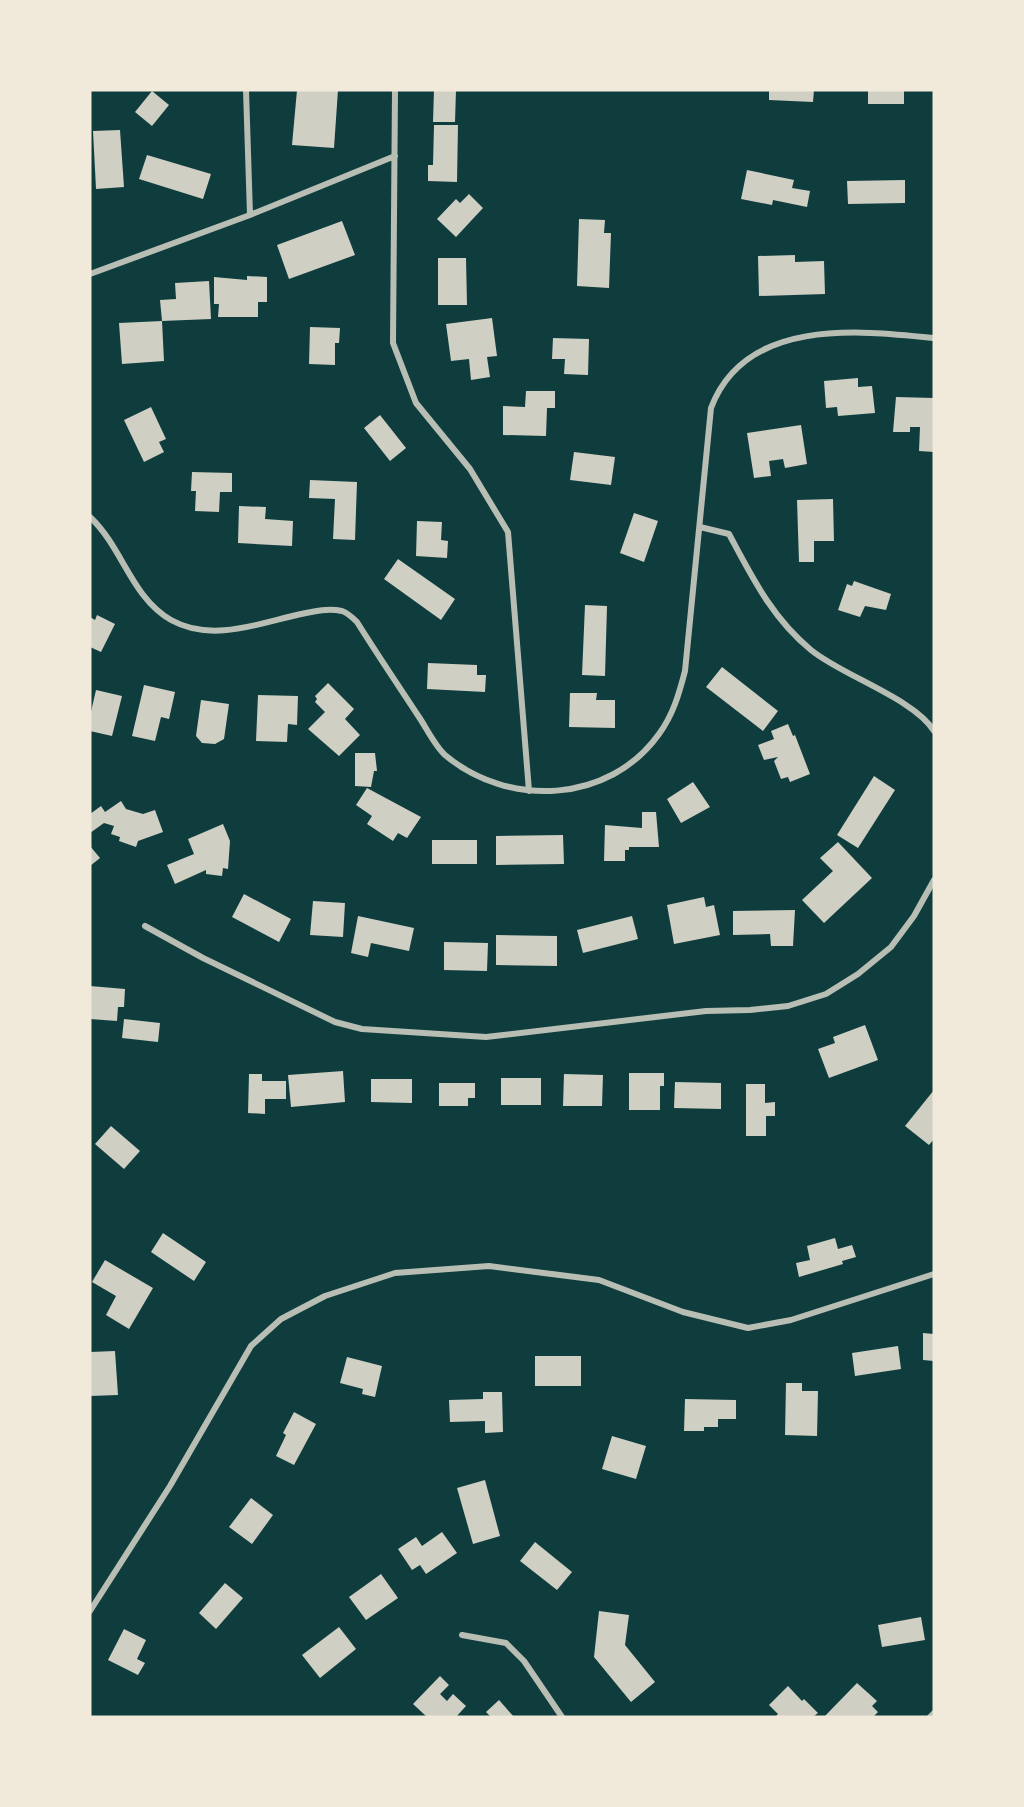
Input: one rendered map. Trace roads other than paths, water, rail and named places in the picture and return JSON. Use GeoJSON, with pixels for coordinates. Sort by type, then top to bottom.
{"type":"FeatureCollection","features":[{"type":"Feature","properties":{"kind":"street"},"geometry":{"type":"LineString","coordinates":[[246,90],[250,214]]}},
{"type":"Feature","properties":{"kind":"street"},"geometry":{"type":"LineString","coordinates":[[396,90],[393,343],[416,403],[470,469],[508,532],[529,791]]}},
{"type":"Feature","properties":{"kind":"street"},"geometry":{"type":"LineString","coordinates":[[90,274],[395,156]]}},
{"type":"Feature","properties":{"kind":"street"},"geometry":{"type":"LineString","coordinates":[[90,517],[107,536],[137,589],[152,608],[174,621],[202,630],[235,630],[324,609],[344,612],[357,622],[443,753],[471,772],[498,786],[529,791],[561,792],[590,786],[613,774],[638,756],[659,735],[676,704],[685,671],[711,408],[718,389],[748,357],[800,336],[860,331],[934,338]]}},
{"type":"Feature","properties":{"kind":"street"},"geometry":{"type":"LineString","coordinates":[[700,527],[729,534],[766,603],[811,650],[912,710],[934,731]]}},
{"type":"Feature","properties":{"kind":"street"},"geometry":{"type":"LineString","coordinates":[[146,926],[203,958],[335,1022],[362,1029],[486,1037],[706,1011],[750,1011],[788,1006],[826,994],[858,974],[891,947],[914,916],[934,880]]}},
{"type":"Feature","properties":{"kind":"street"},"geometry":{"type":"LineString","coordinates":[[90,1611],[170,1486],[251,1346],[281,1319],[325,1296],[395,1273],[489,1266],[599,1280],[683,1312],[748,1328],[791,1320],[934,1274]]}},
{"type":"Feature","properties":{"kind":"street"},"geometry":{"type":"LineString","coordinates":[[462,1635],[506,1644],[524,1661],[562,1717]]}},
{"type":"Feature","properties":{"kind":"street"},"geometry":{"type":"LineString","coordinates":[[930,1717],[934,1713]]}}]}
